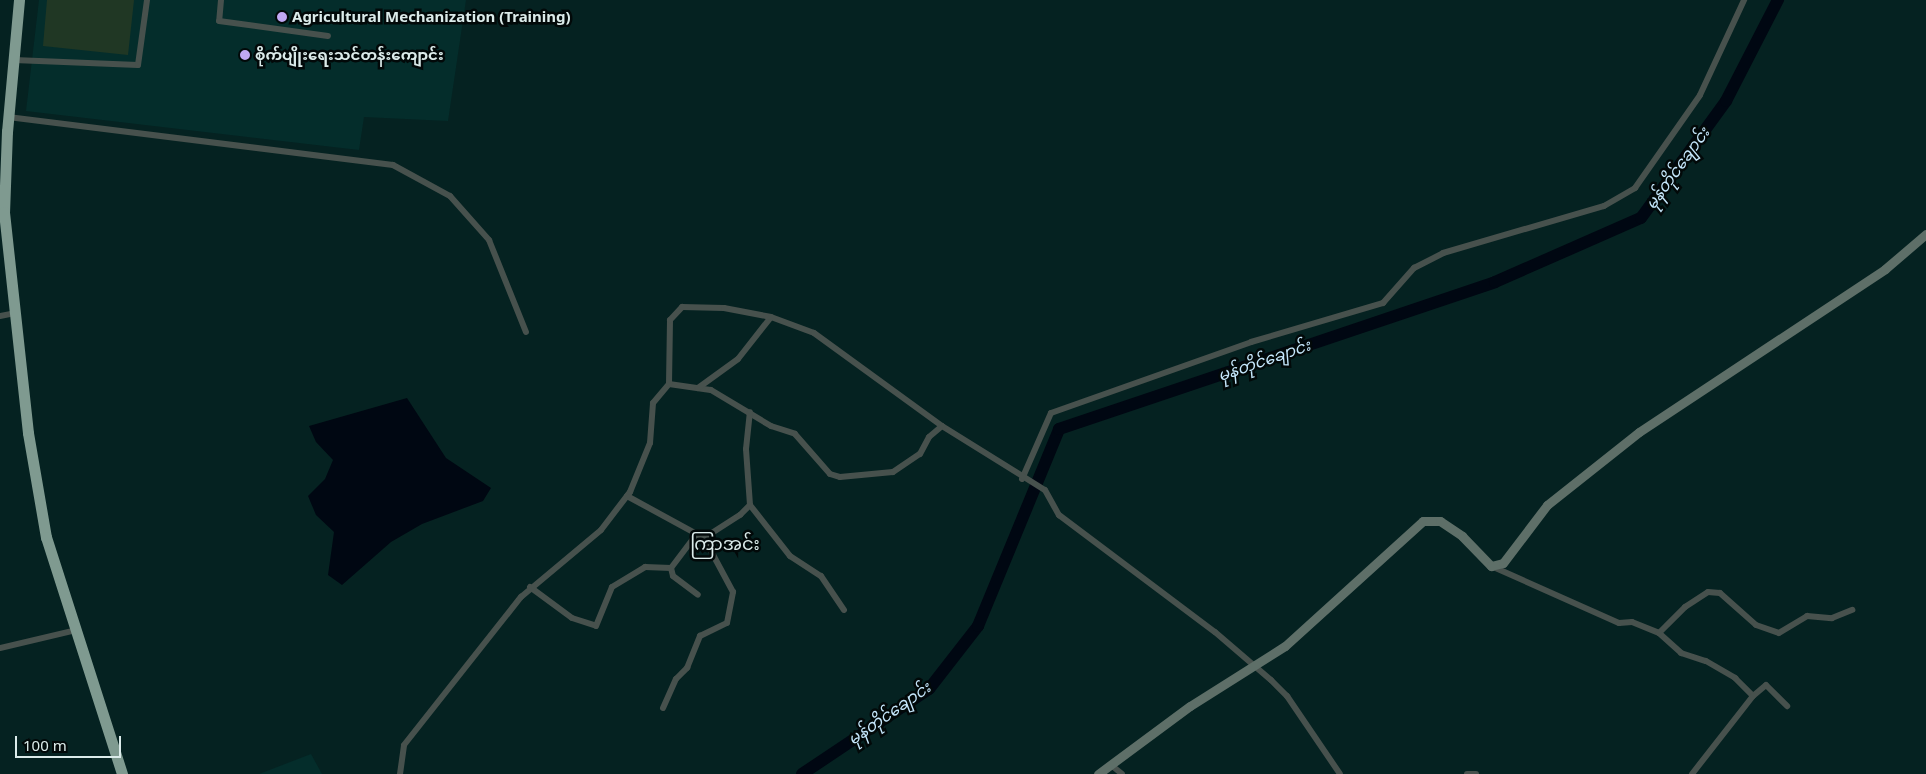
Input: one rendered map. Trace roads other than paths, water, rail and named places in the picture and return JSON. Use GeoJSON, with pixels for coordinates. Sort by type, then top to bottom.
{"type":"FeatureCollection","features":[{"type":"Feature","properties":{"kind":"highway"},"geometry":{"type":"LineString","coordinates":[[19,0],[8,118],[3,130],[4,212],[38,499],[76,630],[122,774]]}},
{"type":"Feature","properties":{"kind":"street"},"geometry":{"type":"LineString","coordinates":[[14,60],[138,65],[147,0]]}},
{"type":"Feature","properties":{"kind":"street"},"geometry":{"type":"LineString","coordinates":[[221,0],[219,21],[328,36]]}},
{"type":"Feature","properties":{"kind":"street"},"geometry":{"type":"LineString","coordinates":[[1026,481],[1051,413],[1251,342],[1383,303],[1414,268],[1443,253],[1604,206],[1635,188],[1700,95],[1744,0]]}},
{"type":"Feature","properties":{"kind":"street"},"geometry":{"type":"LineString","coordinates":[[8,118],[393,165],[450,196],[489,240],[526,332]]}},
{"type":"Feature","properties":{"kind":"street"},"geometry":{"type":"LineString","coordinates":[[1491,566],[1503,563],[1547,506],[1639,432],[1885,268],[1926,234]]}},
{"type":"Feature","properties":{"kind":"street"},"geometry":{"type":"LineString","coordinates":[[400,774],[404,745],[530,587],[601,530],[626,496],[650,443],[653,403],[670,384],[670,320],[682,307],[724,308],[771,317],[814,333],[942,426],[1026,481],[1045,490],[1059,515],[1215,632],[1287,696],[1340,774]]}},
{"type":"Feature","properties":{"kind":"street"},"geometry":{"type":"LineString","coordinates":[[0,316],[15,313]]}},
{"type":"Feature","properties":{"kind":"street"},"geometry":{"type":"LineString","coordinates":[[698,388],[738,359],[771,317]]}},
{"type":"Feature","properties":{"kind":"street"},"geometry":{"type":"LineString","coordinates":[[670,384],[698,388],[722,395],[771,426],[794,434],[830,474],[840,477],[893,472],[920,454],[929,437],[942,426]]}},
{"type":"Feature","properties":{"kind":"street"},"geometry":{"type":"LineString","coordinates":[[750,412],[746,449],[750,505],[790,556],[821,576],[844,610]]}},
{"type":"Feature","properties":{"kind":"street"},"geometry":{"type":"LineString","coordinates":[[626,496],[704,538],[733,592],[727,623],[700,636],[687,668],[676,679],[663,708]]}},
{"type":"Feature","properties":{"kind":"street"},"geometry":{"type":"LineString","coordinates":[[704,538],[750,505]]}},
{"type":"Feature","properties":{"kind":"street"},"geometry":{"type":"LineString","coordinates":[[1098,774],[1190,706],[1255,667],[1285,646],[1423,522],[1440,521],[1462,536],[1491,566],[1619,623],[1632,622],[1659,633],[1680,653],[1706,661],[1735,678],[1753,696]]}},
{"type":"Feature","properties":{"kind":"street"},"geometry":{"type":"LineString","coordinates":[[696,534],[672,568],[673,576],[698,595]]}},
{"type":"Feature","properties":{"kind":"street"},"geometry":{"type":"LineString","coordinates":[[530,587],[572,618],[596,626],[612,587],[621,579],[645,567],[672,568]]}},
{"type":"Feature","properties":{"kind":"street"},"geometry":{"type":"LineString","coordinates":[[1659,633],[1685,607],[1708,592],[1720,593],[1756,625],[1779,633],[1807,616],[1832,618],[1852,610]]}},
{"type":"Feature","properties":{"kind":"street"},"geometry":{"type":"LineString","coordinates":[[0,648],[76,630]]}},
{"type":"Feature","properties":{"kind":"street"},"geometry":{"type":"LineString","coordinates":[[1692,774],[1753,696],[1766,685],[1787,706]]}},
{"type":"Feature","properties":{"kind":"street"},"geometry":{"type":"LineString","coordinates":[[1111,765],[1122,774]]}},
{"type":"Feature","properties":{"kind":"street"},"geometry":{"type":"LineString","coordinates":[[1467,774],[1476,774]]}},
{"type":"Feature","properties":{"kind":"waterway","name":"မုန်တိုင်ချောင်း"},"geometry":{"type":"LineString","coordinates":[[802,774],[929,689],[978,626],[1059,429],[1495,282],[1641,218],[1726,101],[1778,0]]}},
{"type":"Feature","properties":{"kind":"place","name":"Agricultural Mechanization (Training)"},"geometry":{"type":"Point","coordinates":[282,17]}},
{"type":"Feature","properties":{"kind":"place","name":"စိုက်ပျိုးရေးသင်တန်းကျောင်း"},"geometry":{"type":"Point","coordinates":[245,55]}},
{"type":"Feature","properties":{"kind":"district","name":"ကြာအင်း"},"geometry":{"type":"Point","coordinates":[725,543]}}]}
